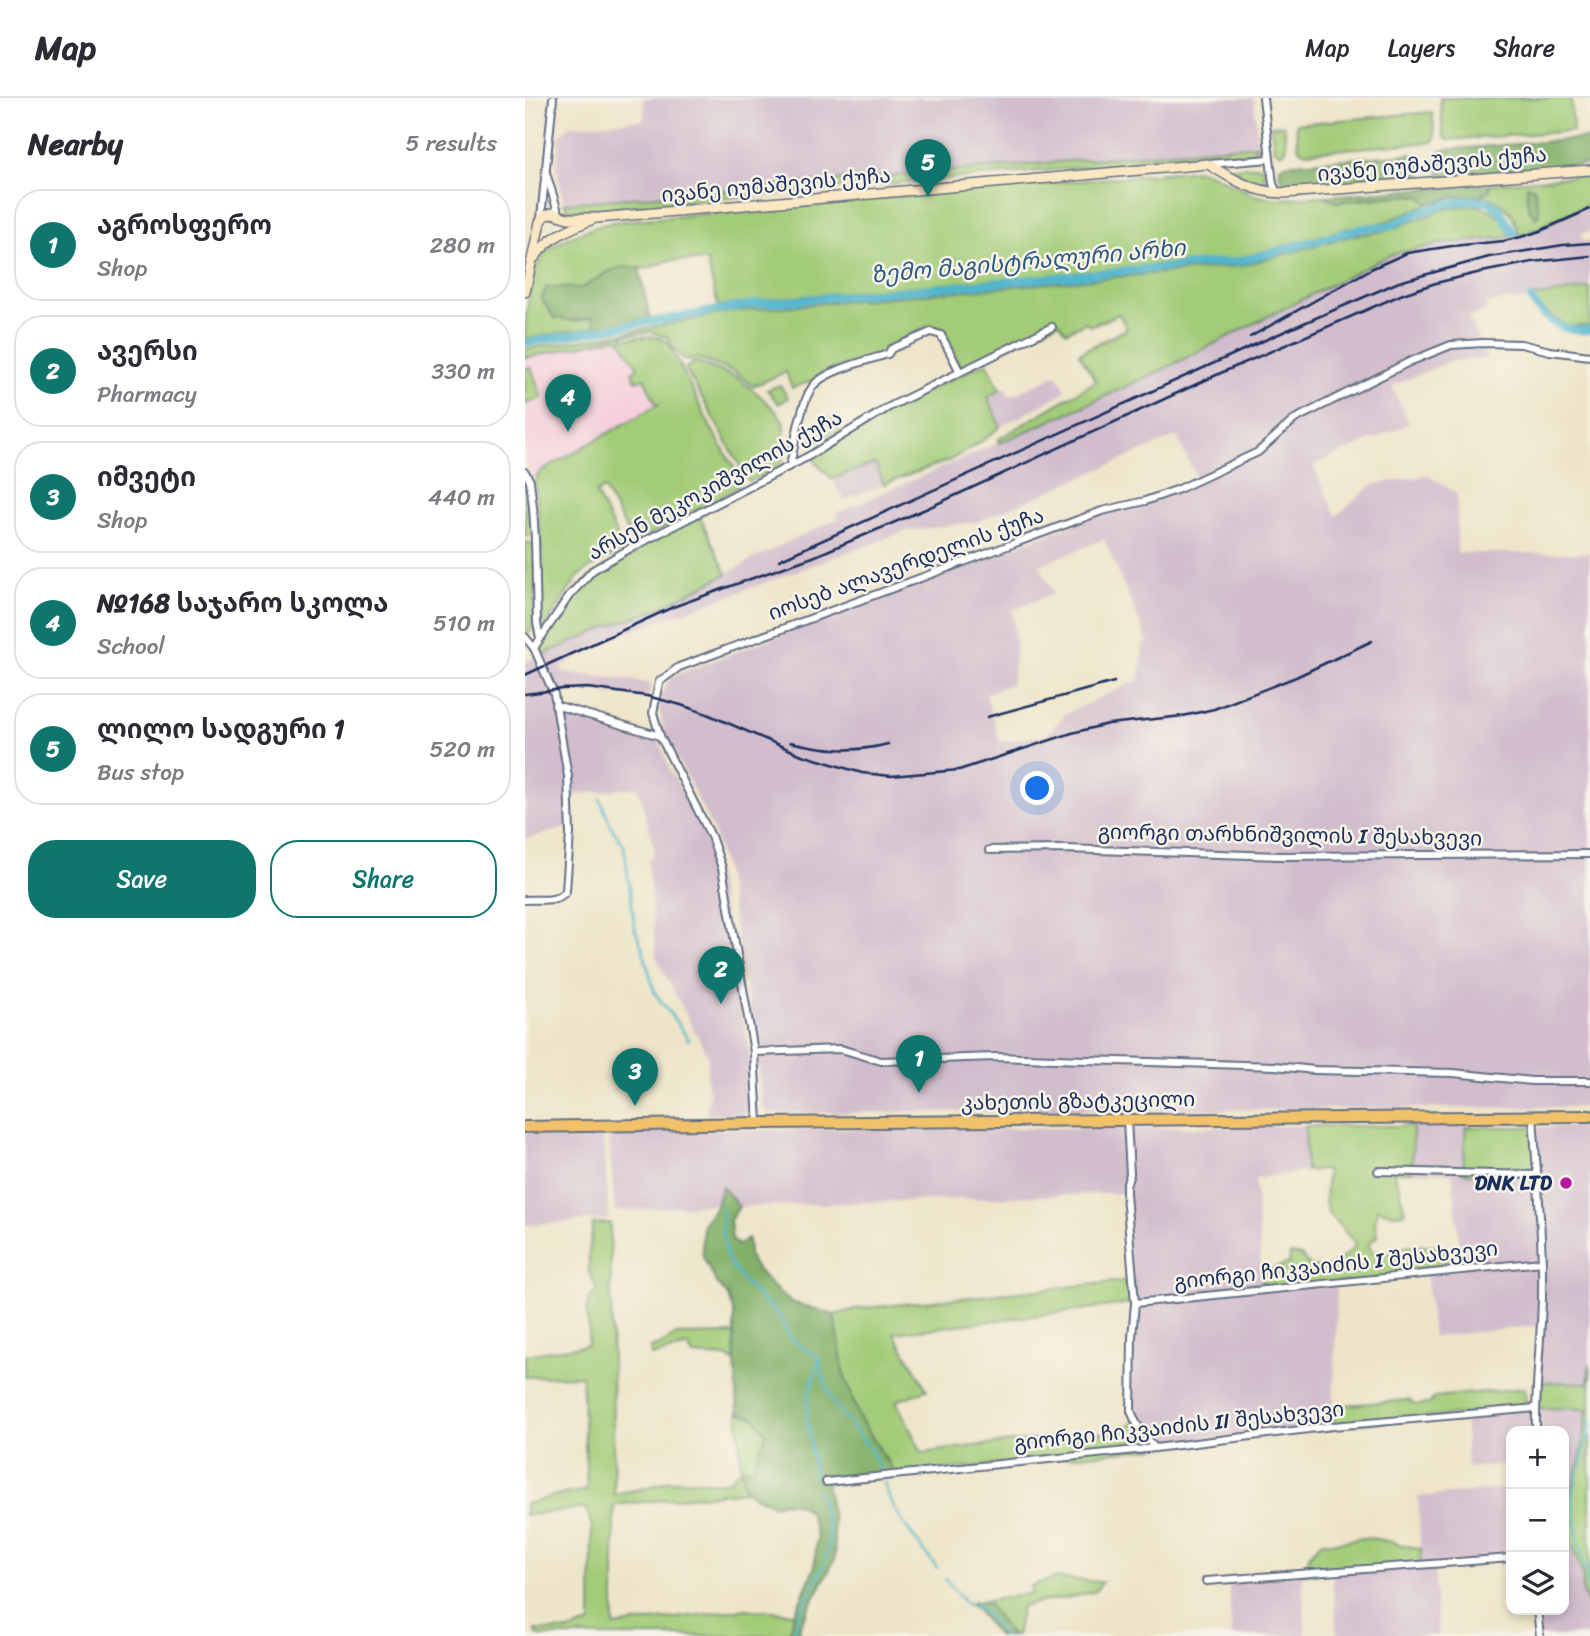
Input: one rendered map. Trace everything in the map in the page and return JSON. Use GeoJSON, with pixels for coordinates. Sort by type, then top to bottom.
{"type":"FeatureCollection","features":[{"type":"Feature","properties":{"kind":"highway","name":"კახეთის გზატკეცილი"},"geometry":{"type":"LineString","coordinates":[[525,1127],[1590,1116]]}},
{"type":"Feature","properties":{"kind":"street"},"geometry":{"type":"LineString","coordinates":[[525,292],[540,224],[553,98]]}},
{"type":"Feature","properties":{"kind":"street"},"geometry":{"type":"LineString","coordinates":[[1263,98],[1273,184],[1277,193]]}},
{"type":"Feature","properties":{"kind":"street","name":"ივანე იუმაშევის ქუჩა"},"geometry":{"type":"LineString","coordinates":[[560,216],[598,218],[1270,159]]}},
{"type":"Feature","properties":{"kind":"street","name":"ივანე იუმაშევის ქუჩა"},"geometry":{"type":"LineString","coordinates":[[1208,164],[1240,183],[1277,193],[1590,170]]}},
{"type":"Feature","properties":{"kind":"street"},"geometry":{"type":"LineString","coordinates":[[532,262],[542,247],[559,235],[564,225],[546,171]]}},
{"type":"Feature","properties":{"kind":"street"},"geometry":{"type":"LineString","coordinates":[[540,224],[544,215],[552,213],[560,216]]}},
{"type":"Feature","properties":{"kind":"street","name":"ივანე იუმაშევის ქუჩა"},"geometry":{"type":"LineString","coordinates":[[559,235],[598,218]]}},
{"type":"Feature","properties":{"kind":"street"},"geometry":{"type":"LineString","coordinates":[[540,224],[549,237],[559,235]]}},
{"type":"Feature","properties":{"kind":"street","name":"არსენ მეკოკიშვილის ქუჩა"},"geometry":{"type":"LineString","coordinates":[[534,648],[569,596],[593,570],[790,466],[889,407],[1052,327]]}},
{"type":"Feature","properties":{"kind":"street"},"geometry":{"type":"LineString","coordinates":[[790,466],[801,416],[811,388],[832,373],[888,354],[891,349],[931,332],[941,335],[960,372]]}},
{"type":"Feature","properties":{"kind":"street","name":"იოსებ ალავერდელის ქუჩა"},"geometry":{"type":"LineString","coordinates":[[758,1123],[754,1052],[722,868],[711,835],[660,736],[653,713],[659,682],[679,667],[1102,510],[1145,501],[1179,489],[1258,452],[1295,419],[1409,362],[1451,345],[1521,344],[1590,356]]}},
{"type":"Feature","properties":{"kind":"street"},"geometry":{"type":"LineString","coordinates":[[525,472],[530,481],[533,507],[537,623],[540,638]]}},
{"type":"Feature","properties":{"kind":"street"},"geometry":{"type":"LineString","coordinates":[[525,637],[534,648],[554,694],[568,776],[570,834],[564,896],[525,900]]}},
{"type":"Feature","properties":{"kind":"street"},"geometry":{"type":"LineString","coordinates":[[555,705],[660,736]]}},
{"type":"Feature","properties":{"kind":"street","name":"გიორგი თარხნიშვილის I შესახვევი"},"geometry":{"type":"LineString","coordinates":[[989,850],[1065,849],[1281,856],[1590,855]]}},
{"type":"Feature","properties":{"kind":"street"},"geometry":{"type":"LineString","coordinates":[[754,1052],[841,1049],[881,1061],[995,1057],[1453,1073],[1532,1081],[1590,1081]]}},
{"type":"Feature","properties":{"kind":"street"},"geometry":{"type":"LineString","coordinates":[[1533,1116],[1542,1262],[1536,1426]]}},
{"type":"Feature","properties":{"kind":"street"},"geometry":{"type":"LineString","coordinates":[[1127,1120],[1130,1174],[1126,1194],[1135,1303],[1131,1411],[1134,1421],[1155,1448]]}},
{"type":"Feature","properties":{"kind":"street"},"geometry":{"type":"LineString","coordinates":[[1378,1171],[1537,1175]]}},
{"type":"Feature","properties":{"kind":"street","name":"გიორგი ჩიკვაიძის I შესახვევი"},"geometry":{"type":"LineString","coordinates":[[1135,1303],[1542,1262]]}},
{"type":"Feature","properties":{"kind":"street","name":"გიორგი ჩიკვაიძის II შესახვევი"},"geometry":{"type":"LineString","coordinates":[[826,1482],[1155,1448],[1333,1426],[1536,1408]]}},
{"type":"Feature","properties":{"kind":"street"},"geometry":{"type":"LineString","coordinates":[[1206,1581],[1506,1558]]}},
{"type":"Feature","properties":{"kind":"street"},"geometry":{"type":"LineString","coordinates":[[1538,1615],[1540,1636]]}},
{"type":"Feature","properties":{"kind":"shaded area"},"geometry":{"type":"Polygon","coordinates":[[[644,98],[1254,98],[1258,145],[564,203],[557,167],[559,136],[570,126],[644,120],[644,98]]]}},
{"type":"Feature","properties":{"kind":"shaded area"},"geometry":{"type":"Polygon","coordinates":[[[1590,203],[1590,231],[1580,234],[1584,241],[1590,241],[1590,288],[1485,304],[1487,311],[1468,317],[1488,359],[1450,361],[1392,386],[1409,424],[1313,465],[1336,516],[1372,485],[1428,475],[1457,494],[1457,553],[1590,553],[1590,1107],[766,1113],[761,1102],[758,1055],[724,867],[713,830],[665,733],[658,704],[670,677],[1100,514],[1144,504],[1199,484],[1177,436],[977,522],[906,531],[610,639],[561,667],[563,672],[570,674],[652,684],[647,699],[589,691],[562,692],[562,712],[658,738],[670,770],[709,843],[750,1056],[754,1097],[746,1112],[742,1114],[707,1114],[710,1088],[707,1087],[708,1056],[656,957],[648,863],[655,851],[638,787],[572,795],[574,826],[525,839],[525,662],[607,627],[656,610],[839,518],[837,513],[1168,367],[1390,255],[1439,244],[1511,237],[1529,232],[1590,203]],[[1104,539],[1040,565],[1054,593],[1013,610],[1016,649],[1011,684],[986,694],[1000,742],[1047,735],[1065,714],[1140,679],[1143,645],[1148,642],[1104,539]]]}},
{"type":"Feature","properties":{"kind":"shaded area"},"geometry":{"type":"Polygon","coordinates":[[[621,339],[638,368],[637,381],[644,378],[656,403],[661,403],[540,472],[535,480],[525,460],[525,358],[621,339]]]}},
{"type":"Feature","properties":{"kind":"shaded area"},"geometry":{"type":"Polygon","coordinates":[[[1057,374],[1066,389],[1060,395],[1000,427],[988,396],[1005,387],[1009,397],[1057,374]]]}},
{"type":"Feature","properties":{"kind":"shaded area"},"geometry":{"type":"Polygon","coordinates":[[[875,462],[884,484],[845,500],[832,479],[875,462]]]}},
{"type":"Feature","properties":{"kind":"shaded area"},"geometry":{"type":"Polygon","coordinates":[[[1305,1126],[1306,1171],[1255,1179],[1263,1290],[1337,1283],[1333,1426],[1155,1448],[1131,1411],[1135,1303],[1123,1193],[739,1207],[722,1187],[716,1204],[615,1211],[608,1130],[1125,1128],[1130,1174],[1129,1128],[1305,1126]]]}},
{"type":"Feature","properties":{"kind":"shaded area"},"geometry":{"type":"Polygon","coordinates":[[[1413,1126],[1466,1127],[1463,1172],[1533,1127],[1590,1127],[1589,1383],[1537,1382],[1541,1325],[1433,1337],[1426,1274],[1462,1269],[1452,1173],[1412,1172],[1413,1126]]]}},
{"type":"Feature","properties":{"kind":"shaded area"},"geometry":{"type":"Polygon","coordinates":[[[602,1131],[609,1219],[525,1225],[525,1132],[602,1131]]]}},
{"type":"Feature","properties":{"kind":"shaded area"},"geometry":{"type":"Polygon","coordinates":[[[1536,1408],[1586,1408],[1586,1430],[1570,1495],[1569,1426],[1506,1426],[1506,1464],[1467,1468],[1465,1414],[1536,1408]]]}},
{"type":"Feature","properties":{"kind":"shaded area"},"geometry":{"type":"Polygon","coordinates":[[[1506,1488],[1506,1558],[1434,1564],[1438,1636],[1337,1636],[1332,1571],[1421,1564],[1418,1497],[1506,1488]]]}},
{"type":"Feature","properties":{"kind":"shaded area"},"geometry":{"type":"Polygon","coordinates":[[[1569,1544],[1572,1544],[1584,1575],[1583,1593],[1590,1607],[1590,1636],[1540,1636],[1538,1615],[1569,1615],[1569,1544]]]}},
{"type":"Feature","properties":{"kind":"shaded area"},"geometry":{"type":"Polygon","coordinates":[[[1302,1574],[1306,1636],[1232,1636],[1228,1579],[1302,1574]]]}},
{"type":"Feature","properties":{"kind":"green space"},"geometry":{"type":"Polygon","coordinates":[[[1440,98],[1571,98],[1573,131],[1447,140],[1443,135],[1440,98]]]}},
{"type":"Feature","properties":{"kind":"green space"},"geometry":{"type":"Polygon","coordinates":[[[1432,112],[1435,138],[1432,142],[1307,152],[1301,151],[1298,146],[1296,124],[1432,112]]]}},
{"type":"Feature","properties":{"kind":"green space"},"geometry":{"type":"Polygon","coordinates":[[[1284,125],[1286,146],[1284,152],[1280,153],[1274,149],[1271,126],[1284,125]]]}},
{"type":"Feature","properties":{"kind":"green space"},"geometry":{"type":"Polygon","coordinates":[[[1590,138],[1590,164],[1448,176],[1440,175],[1438,167],[1438,153],[1443,150],[1590,138]]]}},
{"type":"Feature","properties":{"kind":"green space"},"geometry":{"type":"Polygon","coordinates":[[[1258,145],[1251,153],[596,209],[569,211],[564,203],[682,194],[1258,145]]]}},
{"type":"Feature","properties":{"kind":"green space"},"geometry":{"type":"Polygon","coordinates":[[[1410,154],[1420,157],[1422,173],[1419,178],[1298,188],[1285,185],[1280,176],[1280,167],[1284,164],[1410,154]]]}},
{"type":"Feature","properties":{"kind":"green space"},"geometry":{"type":"Polygon","coordinates":[[[1263,166],[1266,187],[1227,168],[1263,166]]]}},
{"type":"Feature","properties":{"kind":"green space"},"geometry":{"type":"Polygon","coordinates":[[[1200,170],[1256,196],[1281,199],[1325,196],[1336,202],[1410,195],[1422,197],[1428,204],[1385,222],[1349,228],[1240,258],[770,299],[718,306],[707,261],[670,260],[649,268],[609,271],[582,288],[547,287],[575,321],[594,316],[595,327],[525,339],[530,292],[541,258],[569,237],[612,222],[1200,170]]]}},
{"type":"Feature","properties":{"kind":"green space"},"geometry":{"type":"Polygon","coordinates":[[[1590,175],[1590,203],[1529,232],[1511,237],[1439,244],[1390,255],[1168,367],[999,443],[997,440],[1096,381],[1079,353],[1127,329],[1119,314],[1090,326],[1086,322],[1066,332],[1059,322],[962,369],[942,329],[931,325],[891,345],[885,354],[830,370],[822,373],[818,379],[792,388],[786,372],[753,386],[735,372],[699,359],[684,359],[668,337],[651,332],[623,335],[624,339],[653,337],[669,343],[710,426],[740,478],[739,487],[634,544],[604,488],[596,493],[624,549],[577,578],[547,624],[541,624],[541,548],[535,480],[540,472],[659,404],[656,404],[644,378],[636,381],[632,372],[638,368],[620,339],[525,358],[525,349],[614,335],[734,311],[1240,266],[1354,235],[1386,231],[1448,208],[1477,205],[1493,211],[1503,220],[1510,235],[1519,232],[1511,213],[1482,193],[1490,190],[1490,184],[1590,175]],[[1534,187],[1528,209],[1536,217],[1539,214],[1534,187]]]}},
{"type":"Feature","properties":{"kind":"green space"},"geometry":{"type":"Polygon","coordinates":[[[1490,184],[1490,190],[1482,193],[1484,196],[1453,197],[1428,204],[1422,197],[1410,195],[1336,202],[1325,196],[1490,184]]]}},
{"type":"Feature","properties":{"kind":"green space"},"geometry":{"type":"Polygon","coordinates":[[[1527,186],[1534,187],[1539,214],[1536,218],[1527,204],[1527,186]]]}},
{"type":"Feature","properties":{"kind":"green space"},"geometry":{"type":"Polygon","coordinates":[[[622,267],[639,268],[650,318],[595,327],[593,317],[575,321],[554,318],[541,298],[547,287],[582,288],[609,271],[622,267]]]}},
{"type":"Feature","properties":{"kind":"green space"},"geometry":{"type":"Polygon","coordinates":[[[1590,288],[1590,326],[1568,326],[1542,310],[1533,297],[1590,288]]]}},
{"type":"Feature","properties":{"kind":"green space"},"geometry":{"type":"Polygon","coordinates":[[[693,362],[736,377],[776,411],[784,427],[784,452],[779,467],[749,482],[687,371],[686,368],[693,362]]]}},
{"type":"Feature","properties":{"kind":"green space"},"geometry":{"type":"Polygon","coordinates":[[[987,362],[1000,390],[988,397],[1000,427],[950,460],[884,484],[875,463],[832,479],[811,457],[890,409],[987,362]]]}},
{"type":"Feature","properties":{"kind":"green space"},"geometry":{"type":"Polygon","coordinates":[[[531,367],[542,398],[525,404],[525,369],[531,367]]]}},
{"type":"Feature","properties":{"kind":"green space"},"geometry":{"type":"Polygon","coordinates":[[[780,385],[788,398],[779,404],[767,390],[780,385]]]}},
{"type":"Feature","properties":{"kind":"green space"},"geometry":{"type":"Polygon","coordinates":[[[836,417],[841,432],[810,443],[805,428],[836,417]]]}},
{"type":"Feature","properties":{"kind":"green space"},"geometry":{"type":"Polygon","coordinates":[[[525,477],[528,482],[533,532],[530,536],[525,536],[525,477]]]}},
{"type":"Feature","properties":{"kind":"green space"},"geometry":{"type":"Polygon","coordinates":[[[699,515],[727,574],[655,610],[540,656],[539,650],[544,639],[585,582],[594,574],[699,515]]]}},
{"type":"Feature","properties":{"kind":"green space"},"geometry":{"type":"Polygon","coordinates":[[[525,542],[534,546],[534,618],[529,633],[525,631],[525,542]]]}},
{"type":"Feature","properties":{"kind":"green space"},"geometry":{"type":"Polygon","coordinates":[[[1305,1126],[1413,1126],[1412,1172],[1393,1172],[1405,1213],[1393,1214],[1378,1209],[1375,1223],[1377,1237],[1368,1244],[1372,1252],[1381,1254],[1411,1246],[1440,1246],[1446,1254],[1446,1264],[1426,1274],[1263,1290],[1262,1273],[1289,1263],[1290,1254],[1302,1256],[1314,1267],[1332,1266],[1356,1244],[1328,1213],[1325,1202],[1327,1170],[1306,1171],[1305,1126]]]}},
{"type":"Feature","properties":{"kind":"green space"},"geometry":{"type":"Polygon","coordinates":[[[1466,1127],[1533,1127],[1537,1175],[1463,1173],[1466,1127]]]}},
{"type":"Feature","properties":{"kind":"green space"},"geometry":{"type":"Polygon","coordinates":[[[722,1186],[739,1207],[730,1220],[732,1240],[738,1245],[748,1238],[749,1255],[753,1265],[791,1302],[834,1315],[843,1371],[859,1417],[896,1475],[826,1483],[833,1520],[835,1559],[800,1625],[799,1636],[789,1636],[792,1620],[814,1569],[817,1538],[810,1514],[805,1508],[795,1503],[773,1505],[745,1491],[741,1469],[753,1468],[766,1433],[755,1418],[738,1412],[734,1314],[728,1296],[716,1282],[703,1257],[703,1224],[715,1208],[722,1186]]]}},
{"type":"Feature","properties":{"kind":"green space"},"geometry":{"type":"Polygon","coordinates":[[[610,1223],[614,1494],[669,1481],[719,1483],[728,1481],[741,1469],[745,1491],[614,1505],[614,1626],[743,1609],[795,1613],[789,1636],[538,1636],[535,1630],[569,1631],[591,1623],[592,1527],[586,1508],[525,1515],[525,1503],[587,1490],[582,1376],[525,1377],[525,1355],[588,1345],[588,1301],[597,1289],[589,1273],[593,1224],[610,1223]]]}},
{"type":"Feature","properties":{"kind":"green space"},"geometry":{"type":"Polygon","coordinates":[[[1133,1280],[1135,1303],[894,1333],[927,1390],[896,1401],[922,1453],[1124,1430],[1134,1421],[1155,1448],[896,1475],[859,1417],[843,1371],[834,1315],[856,1309],[1133,1280]]]}},
{"type":"Feature","properties":{"kind":"green space"},"geometry":{"type":"Polygon","coordinates":[[[734,1334],[735,1361],[725,1357],[693,1355],[688,1346],[651,1356],[650,1348],[676,1335],[734,1334]]]}},
{"type":"Feature","properties":{"kind":"green space"},"geometry":{"type":"Polygon","coordinates":[[[1590,1364],[1590,1607],[1583,1593],[1583,1575],[1572,1544],[1569,1544],[1569,1494],[1579,1463],[1586,1409],[1536,1408],[1537,1382],[1588,1383],[1590,1364]]]}},
{"type":"Feature","properties":{"kind":"green space"},"geometry":{"type":"Polygon","coordinates":[[[1525,1388],[1526,1403],[1487,1412],[1334,1426],[1334,1406],[1409,1400],[1415,1405],[1429,1404],[1435,1397],[1525,1388]]]}},
{"type":"Feature","properties":{"kind":"green space"},"geometry":{"type":"Polygon","coordinates":[[[738,1412],[755,1418],[766,1433],[753,1468],[741,1469],[738,1412]]]}},
{"type":"Feature","properties":{"kind":"green space"},"geometry":{"type":"Polygon","coordinates":[[[1361,1538],[1421,1549],[1421,1565],[1302,1574],[1310,1554],[1322,1542],[1361,1538]]]}},
{"type":"Feature","properties":{"kind":"green space"},"geometry":{"type":"Polygon","coordinates":[[[1055,1578],[1102,1582],[1096,1591],[1022,1606],[1016,1636],[1011,1636],[986,1601],[1032,1593],[1030,1586],[1055,1578]]]}},
{"type":"Feature","properties":{"kind":"green space"},"geometry":{"type":"Polygon","coordinates":[[[986,1601],[1011,1636],[998,1636],[971,1603],[986,1601]]]}},
{"type":"Feature","properties":{"kind":"waterway","name":"ზემო მაგისტრალური არხი"},"geometry":{"type":"LineString","coordinates":[[525,343],[754,304],[1241,261],[1363,228],[1390,226],[1415,214],[1469,200],[1489,202],[1499,209],[1514,234]]}},
{"type":"Feature","properties":{"kind":"waterway","name":"ზემო მაგისტრალური არხი"},"geometry":{"type":"LineString","coordinates":[[1531,299],[1542,314],[1555,324],[1571,330],[1590,330]]}},
{"type":"Feature","properties":{"kind":"waterway"},"geometry":{"type":"LineString","coordinates":[[600,799],[613,830],[624,845],[635,929],[655,993],[689,1040]]}},
{"type":"Feature","properties":{"kind":"waterway"},"geometry":{"type":"LineString","coordinates":[[723,1209],[722,1232],[728,1260],[741,1279],[781,1318],[788,1335],[819,1357],[832,1401],[871,1450],[881,1471]]}},
{"type":"Feature","properties":{"kind":"waterway"},"geometry":{"type":"LineString","coordinates":[[815,1478],[807,1417],[809,1393],[818,1361]]}},
{"type":"Feature","properties":{"kind":"waterway"},"geometry":{"type":"LineString","coordinates":[[1590,1418],[1590,1429],[1572,1496],[1578,1541],[1590,1593]]}},
{"type":"Feature","properties":{"kind":"waterway"},"geometry":{"type":"LineString","coordinates":[[884,1482],[899,1515],[937,1568]]}},
{"type":"Feature","properties":{"kind":"waterway"},"geometry":{"type":"LineString","coordinates":[[794,1636],[800,1612],[823,1567],[829,1543],[827,1523],[817,1489]]}},
{"type":"Feature","properties":{"kind":"waterway"},"geometry":{"type":"LineString","coordinates":[[945,1579],[966,1604],[984,1611],[1003,1636]]}},
{"type":"Feature","properties":{"kind":"railway"},"geometry":{"type":"LineString","coordinates":[[1250,337],[1373,268],[1407,253],[1521,237],[1590,209]]}},
{"type":"Feature","properties":{"kind":"railway"},"geometry":{"type":"LineString","coordinates":[[779,560],[1399,282],[1489,257],[1590,243]]}},
{"type":"Feature","properties":{"kind":"railway"},"geometry":{"type":"LineString","coordinates":[[525,675],[673,607],[813,557],[928,508],[1223,372],[1403,294],[1477,273],[1532,262],[1590,256]]}},
{"type":"Feature","properties":{"kind":"railway"},"geometry":{"type":"LineString","coordinates":[[525,694],[588,688],[647,696],[707,714],[802,755],[862,773],[891,776],[959,770],[1108,724],[1183,716],[1214,709],[1296,677],[1372,641]]}},
{"type":"Feature","properties":{"kind":"railway"},"geometry":{"type":"LineString","coordinates":[[987,717],[1114,682]]}},
{"type":"Feature","properties":{"kind":"railway"},"geometry":{"type":"LineString","coordinates":[[790,742],[839,749],[863,749],[888,744]]}},
{"type":"Feature","properties":{"kind":"place","name":"ლილო სადგური 1"},"geometry":{"type":"Point","coordinates":[928,197]}},
{"type":"Feature","properties":{"kind":"place","name":"№168 საჯარო სკოლა"},"geometry":{"type":"Point","coordinates":[568,432]}},
{"type":"Feature","properties":{"kind":"place","name":"ავერსი"},"geometry":{"type":"Point","coordinates":[721,1004]}},
{"type":"Feature","properties":{"kind":"place","name":"აგროსფერო"},"geometry":{"type":"Point","coordinates":[919,1093]}},
{"type":"Feature","properties":{"kind":"place","name":"იმვეტი"},"geometry":{"type":"Point","coordinates":[635,1106]}},
{"type":"Feature","properties":{"kind":"place","name":"DNK LTD"},"geometry":{"type":"Point","coordinates":[1566,1183]}}]}
